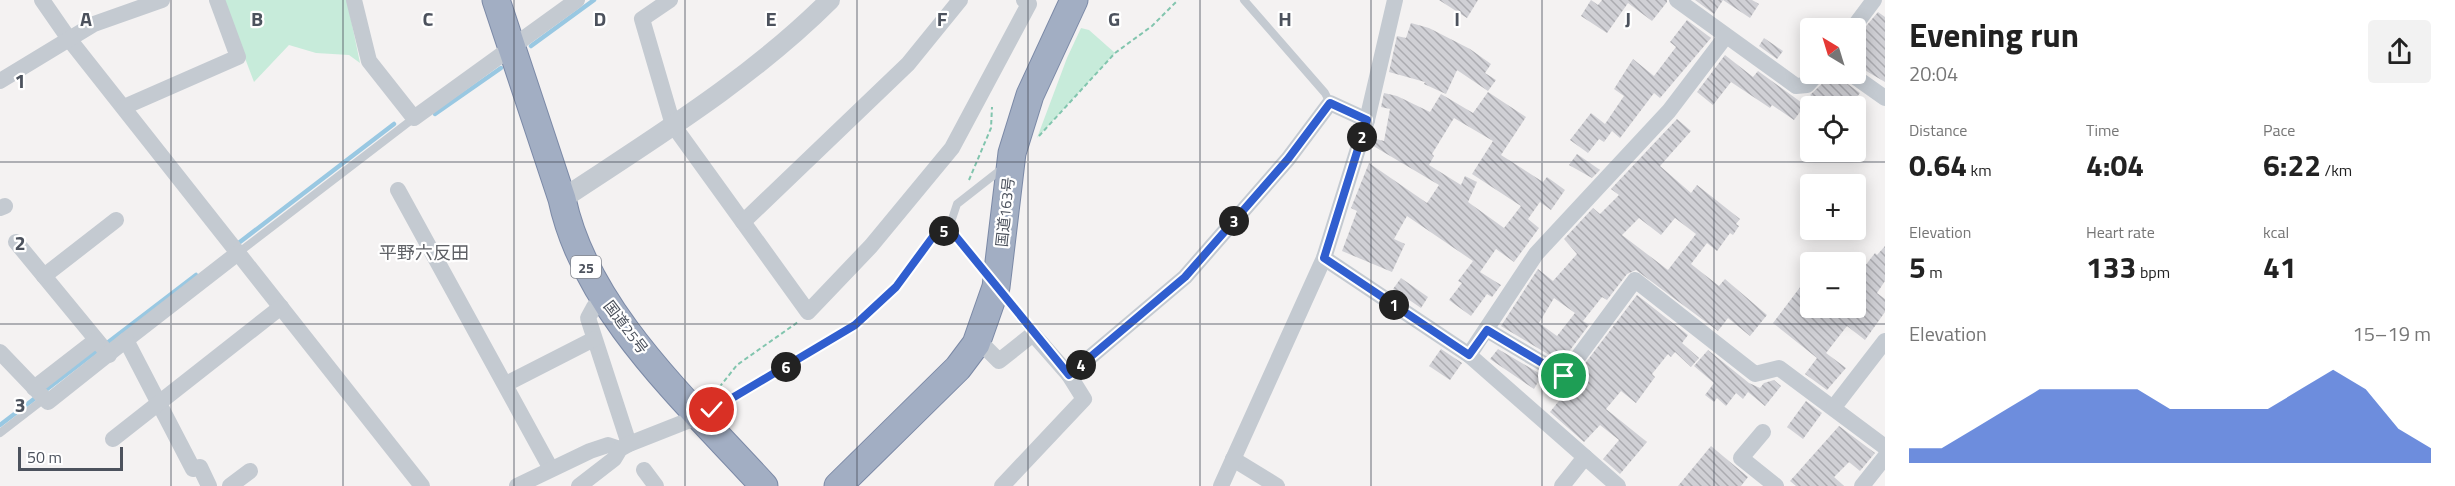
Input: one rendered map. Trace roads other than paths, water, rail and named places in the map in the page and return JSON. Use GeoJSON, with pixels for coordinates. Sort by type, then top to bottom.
{"type":"FeatureCollection","features":[{"type":"Feature","properties":{"kind":"highway","name":"国道25号"},"geometry":{"type":"LineString","coordinates":[[496,0],[562,199],[568,226],[583,262],[605,300],[644,351],[706,410],[764,486]]}},
{"type":"Feature","properties":{"kind":"highway","name":"国道163号"},"geometry":{"type":"LineString","coordinates":[[838,486],[958,368],[976,344],[996,287],[1011,162],[1030,94],[1074,0]]}},
{"type":"Feature","properties":{"kind":"street"},"geometry":{"type":"LineString","coordinates":[[42,0],[69,39],[422,486]]}},
{"type":"Feature","properties":{"kind":"street"},"geometry":{"type":"LineString","coordinates":[[0,81],[94,24],[162,0]]}},
{"type":"Feature","properties":{"kind":"street"},"geometry":{"type":"LineString","coordinates":[[124,107],[238,57],[217,0]]}},
{"type":"Feature","properties":{"kind":"street"},"geometry":{"type":"LineString","coordinates":[[354,0],[369,61],[414,118],[577,0]]}},
{"type":"Feature","properties":{"kind":"street"},"geometry":{"type":"LineString","coordinates":[[670,0],[642,19],[673,125],[808,312],[871,246],[952,148],[1029,4],[1024,0]]}},
{"type":"Feature","properties":{"kind":"street"},"geometry":{"type":"LineString","coordinates":[[562,199],[673,125],[774,51],[830,0]]}},
{"type":"Feature","properties":{"kind":"street"},"geometry":{"type":"LineString","coordinates":[[743,222],[908,64],[960,0]]}},
{"type":"Feature","properties":{"kind":"street"},"geometry":{"type":"LineString","coordinates":[[1221,486],[1324,258],[1367,120],[1395,0]]}},
{"type":"Feature","properties":{"kind":"street"},"geometry":{"type":"LineString","coordinates":[[1677,0],[1796,86],[1808,84]]}},
{"type":"Feature","properties":{"kind":"street"},"geometry":{"type":"LineString","coordinates":[[1860,18],[1874,0]]}},
{"type":"Feature","properties":{"kind":"street"},"geometry":{"type":"LineString","coordinates":[[1469,355],[1536,254],[1669,111],[1726,36]]}},
{"type":"Feature","properties":{"kind":"street"},"geometry":{"type":"LineString","coordinates":[[1865,84],[1885,98]]}},
{"type":"Feature","properties":{"kind":"street"},"geometry":{"type":"LineString","coordinates":[[1069,375],[1185,277],[1288,159],[1330,103],[1367,120]]}},
{"type":"Feature","properties":{"kind":"street"},"geometry":{"type":"LineString","coordinates":[[398,190],[551,469]]}},
{"type":"Feature","properties":{"kind":"street"},"geometry":{"type":"LineString","coordinates":[[44,276],[116,220]]}},
{"type":"Feature","properties":{"kind":"street"},"geometry":{"type":"LineString","coordinates":[[16,242],[109,355]]}},
{"type":"Feature","properties":{"kind":"street"},"geometry":{"type":"LineString","coordinates":[[0,351],[48,402],[109,355],[235,249]]}},
{"type":"Feature","properties":{"kind":"street"},"geometry":{"type":"LineString","coordinates":[[1324,258],[1469,355],[1618,486]]}},
{"type":"Feature","properties":{"kind":"street"},"geometry":{"type":"LineString","coordinates":[[1487,330],[1564,376],[1635,280],[1755,374],[1779,368],[1885,447]]}},
{"type":"Feature","properties":{"kind":"street"},"geometry":{"type":"LineString","coordinates":[[605,300],[594,307],[588,318],[624,446]]}},
{"type":"Feature","properties":{"kind":"street"},"geometry":{"type":"LineString","coordinates":[[113,439],[281,307]]}},
{"type":"Feature","properties":{"kind":"street"},"geometry":{"type":"LineString","coordinates":[[976,344],[985,347],[999,361],[1034,334],[1069,375],[1084,399],[1002,486]]}},
{"type":"Feature","properties":{"kind":"street"},"geometry":{"type":"LineString","coordinates":[[506,384],[594,339]]}},
{"type":"Feature","properties":{"kind":"street"},"geometry":{"type":"LineString","coordinates":[[39,393],[96,340]]}},
{"type":"Feature","properties":{"kind":"street"},"geometry":{"type":"LineString","coordinates":[[126,340],[193,469],[200,467],[209,486]]}},
{"type":"Feature","properties":{"kind":"street"},"geometry":{"type":"LineString","coordinates":[[1833,407],[1885,341]]}},
{"type":"Feature","properties":{"kind":"street"},"geometry":{"type":"LineString","coordinates":[[517,486],[608,445],[624,446],[706,410]]}},
{"type":"Feature","properties":{"kind":"street"},"geometry":{"type":"LineString","coordinates":[[1763,432],[1741,458],[1776,486]]}},
{"type":"Feature","properties":{"kind":"street"},"geometry":{"type":"LineString","coordinates":[[579,486],[614,459],[624,446]]}},
{"type":"Feature","properties":{"kind":"street"},"geometry":{"type":"LineString","coordinates":[[1562,486],[1585,457]]}},
{"type":"Feature","properties":{"kind":"street"},"geometry":{"type":"LineString","coordinates":[[1862,486],[1885,458]]}},
{"type":"Feature","properties":{"kind":"street"},"geometry":{"type":"LineString","coordinates":[[1233,459],[1277,486]]}},
{"type":"Feature","properties":{"kind":"street"},"geometry":{"type":"LineString","coordinates":[[644,470],[656,486]]}},
{"type":"Feature","properties":{"kind":"street"},"geometry":{"type":"LineString","coordinates":[[230,486],[250,471]]}},
{"type":"Feature","properties":{"kind":"lane"},"geometry":{"type":"LineString","coordinates":[[1244,0],[1330,103]]}},
{"type":"Feature","properties":{"kind":"lane"},"geometry":{"type":"LineString","coordinates":[[235,249],[414,118]]}},
{"type":"Feature","properties":{"kind":"lane"},"geometry":{"type":"LineString","coordinates":[[1011,162],[957,204],[949,228],[1034,334]]}},
{"type":"Feature","properties":{"kind":"lane"},"geometry":{"type":"LineString","coordinates":[[0,432],[39,393]]}},
{"type":"Feature","properties":{"kind":"waterway"},"geometry":{"type":"LineString","coordinates":[[531,46],[594,0]]}},
{"type":"Feature","properties":{"kind":"waterway"},"geometry":{"type":"LineString","coordinates":[[435,114],[501,68]]}},
{"type":"Feature","properties":{"kind":"waterway"},"geometry":{"type":"LineString","coordinates":[[236,245],[394,124]]}},
{"type":"Feature","properties":{"kind":"waterway"},"geometry":{"type":"LineString","coordinates":[[0,425],[196,275]]}},
{"type":"Feature","properties":{"kind":"district","name":"平野六反田"},"geometry":{"type":"Point","coordinates":[424,252]}}]}
